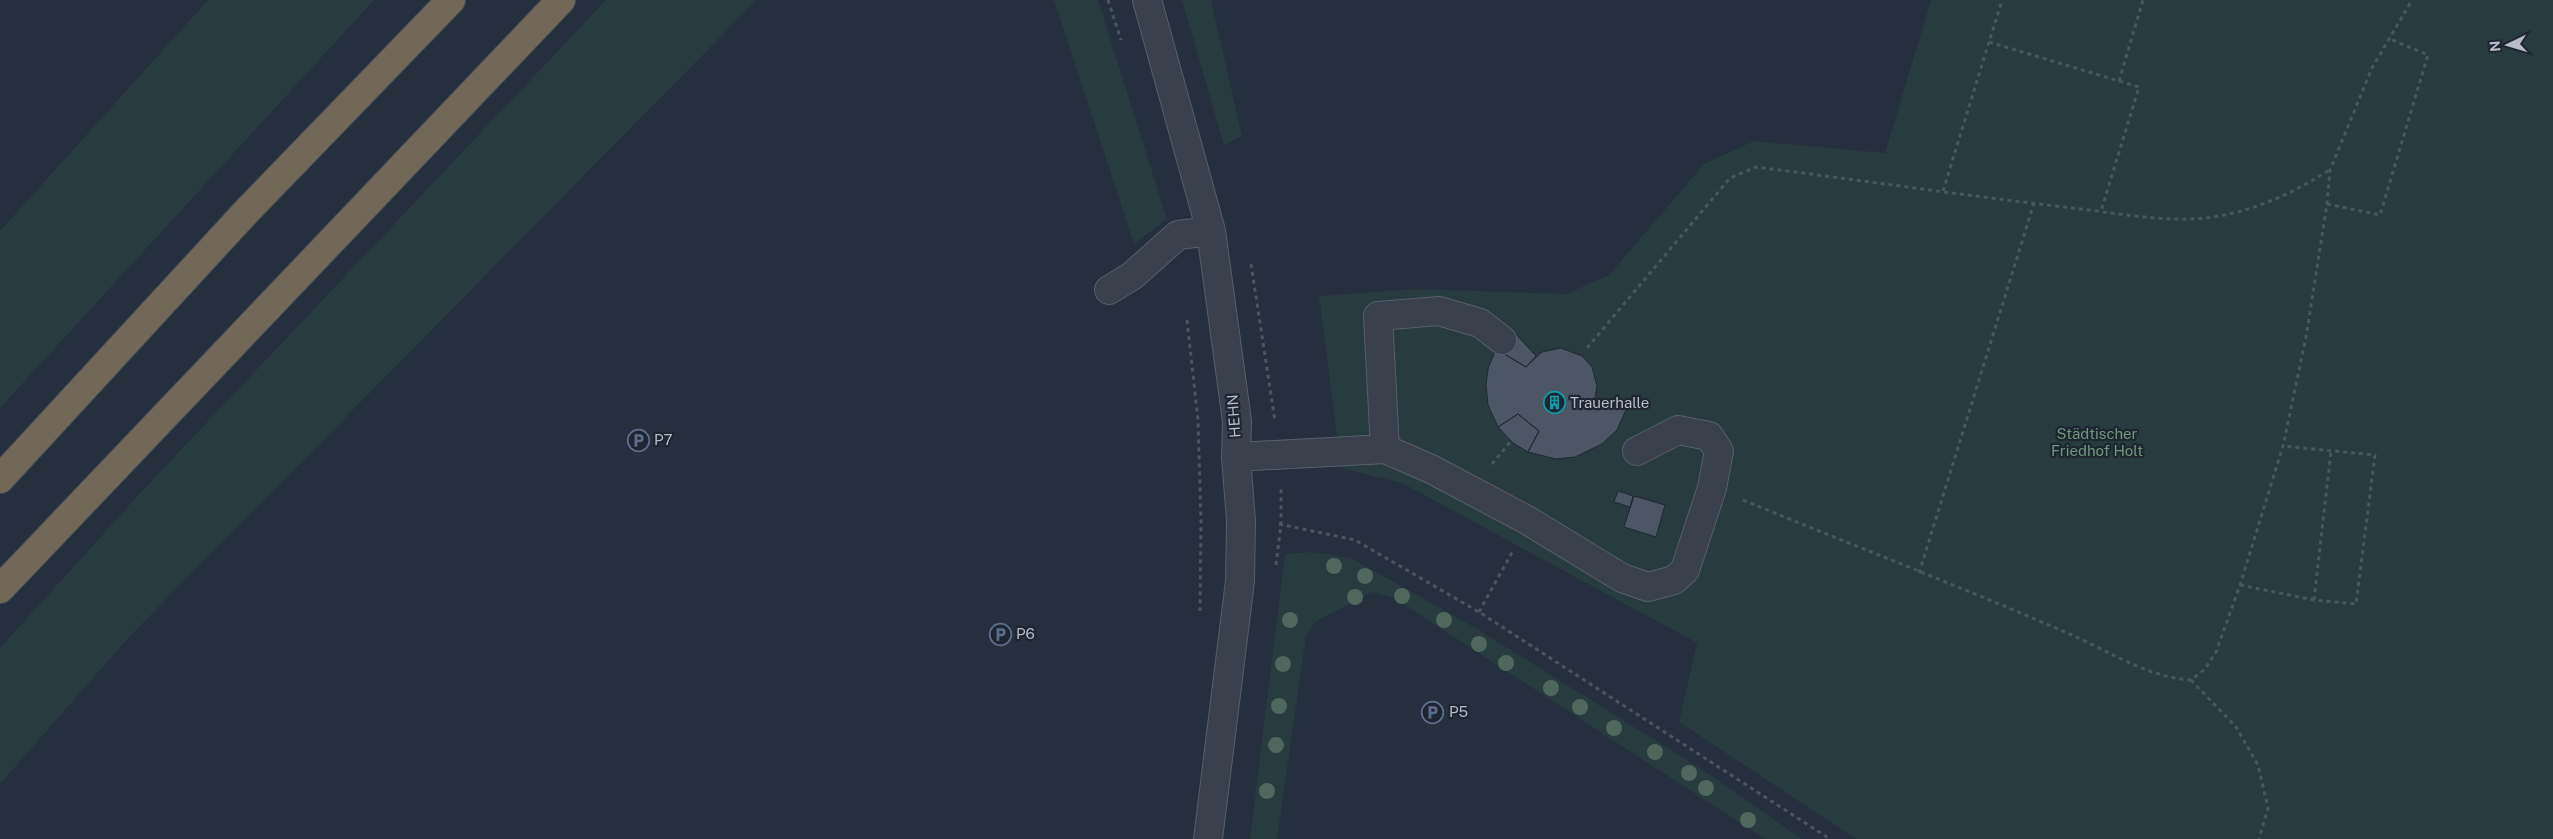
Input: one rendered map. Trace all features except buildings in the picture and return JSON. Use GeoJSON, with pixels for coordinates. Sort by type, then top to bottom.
{"type":"FeatureCollection","features":[{"type":"Feature","properties":{"kind":"highway"},"geometry":{"type":"LineString","coordinates":[[0,479],[245,213],[451,0]]}},
{"type":"Feature","properties":{"kind":"highway"},"geometry":{"type":"LineString","coordinates":[[0,590],[561,0]]}},
{"type":"Feature","properties":{"kind":"street","name":"HEHN"},"geometry":{"type":"LineString","coordinates":[[1147,0],[1211,231],[1237,422],[1236,457],[1241,521],[1240,581],[1208,839]]}},
{"type":"Feature","properties":{"kind":"street"},"geometry":{"type":"LineString","coordinates":[[1108,290],[1132,276],[1178,235],[1211,231]]}},
{"type":"Feature","properties":{"kind":"street"},"geometry":{"type":"LineString","coordinates":[[1385,449],[1378,316],[1439,311],[1480,322],[1502,340]]}},
{"type":"Feature","properties":{"kind":"street"},"geometry":{"type":"LineString","coordinates":[[1236,457],[1385,449],[1432,469],[1527,520],[1622,578],[1648,587],[1674,580],[1685,570],[1712,488],[1719,451],[1708,436],[1678,430],[1637,451]]}},
{"type":"Feature","properties":{"kind":"path"},"geometry":{"type":"LineString","coordinates":[[1108,0],[1123,46]]}},
{"type":"Feature","properties":{"kind":"path"},"geometry":{"type":"LineString","coordinates":[[1943,191],[2002,0]]}},
{"type":"Feature","properties":{"kind":"path"},"geometry":{"type":"LineString","coordinates":[[2119,81],[2143,0]]}},
{"type":"Feature","properties":{"kind":"path"},"geometry":{"type":"LineString","coordinates":[[2191,680],[2205,669],[2216,652],[2240,585],[2283,446],[2306,337],[2327,204],[2330,170],[2372,68],[2412,0]]}},
{"type":"Feature","properties":{"kind":"path"},"geometry":{"type":"LineString","coordinates":[[2327,204],[2380,215],[2428,55],[2390,39]]}},
{"type":"Feature","properties":{"kind":"path"},"geometry":{"type":"LineString","coordinates":[[1989,42],[2139,86],[2100,211]]}},
{"type":"Feature","properties":{"kind":"path"},"geometry":{"type":"LineString","coordinates":[[1587,348],[1730,178],[1756,167],[2034,203],[2169,218],[2214,217],[2273,201],[2302,187],[2330,170]]}},
{"type":"Feature","properties":{"kind":"path"},"geometry":{"type":"LineString","coordinates":[[1920,573],[2034,203]]}},
{"type":"Feature","properties":{"kind":"path"},"geometry":{"type":"LineString","coordinates":[[1186,313],[1198,420],[1201,521],[1200,612]]}},
{"type":"Feature","properties":{"kind":"path"},"geometry":{"type":"LineString","coordinates":[[2240,585],[2314,600],[2356,604],[2375,455],[2283,446]]}},
{"type":"Feature","properties":{"kind":"path"},"geometry":{"type":"LineString","coordinates":[[2314,600],[2331,451]]}},
{"type":"Feature","properties":{"kind":"path"},"geometry":{"type":"LineString","coordinates":[[1712,488],[2066,632],[2155,674],[2191,680],[2236,727],[2258,765],[2268,808],[2259,839]]}},
{"type":"Feature","properties":{"kind":"path"},"geometry":{"type":"LineString","coordinates":[[1479,612],[1517,545],[1527,520]]}},
{"type":"Feature","properties":{"kind":"path"},"geometry":{"type":"LineString","coordinates":[[1201,521],[1241,521],[1280,524],[1356,540],[1479,612],[1830,839]]}},
{"type":"Feature","properties":{"kind":"green space"},"geometry":{"type":"Polygon","coordinates":[[[208,0],[374,0],[0,408],[0,231],[208,0]]]}},
{"type":"Feature","properties":{"kind":"green space"},"geometry":{"type":"Polygon","coordinates":[[[606,0],[757,0],[130,636],[0,784],[0,648],[142,491],[606,0]]]}},
{"type":"Feature","properties":{"kind":"green space"},"geometry":{"type":"Polygon","coordinates":[[[1054,0],[1098,0],[1167,219],[1134,244],[1054,0]]]}},
{"type":"Feature","properties":{"kind":"green space"},"geometry":{"type":"Polygon","coordinates":[[[1182,0],[1211,0],[1242,136],[1224,145],[1182,0]]]}},
{"type":"Feature","properties":{"kind":"green space","name":"Städtischer Friedhof Holt"},"geometry":{"type":"Polygon","coordinates":[[[1931,0],[2553,0],[2553,839],[1856,839],[1679,722],[1697,643],[1402,483],[1341,468],[1319,296],[1417,289],[1566,294],[1609,275],[1704,164],[1754,141],[1885,153],[1931,0]]]}},
{"type":"Feature","properties":{"kind":"green space"},"geometry":{"type":"Polygon","coordinates":[[[1312,552],[1351,558],[1474,627],[1703,770],[1802,839],[1765,839],[1394,598],[1372,592],[1315,622],[1306,636],[1277,839],[1250,839],[1285,554],[1312,552]]]}},
{"type":"Feature","properties":{"kind":"place","name":"Trauerhalle"},"geometry":{"type":"Point","coordinates":[1554,403]}},
{"type":"Feature","properties":{"kind":"place","name":"P7"},"geometry":{"type":"Point","coordinates":[638,440]}},
{"type":"Feature","properties":{"kind":"place","name":"P6"},"geometry":{"type":"Point","coordinates":[1000,634]}},
{"type":"Feature","properties":{"kind":"place","name":"P5"},"geometry":{"type":"Point","coordinates":[1433,712]}}]}
